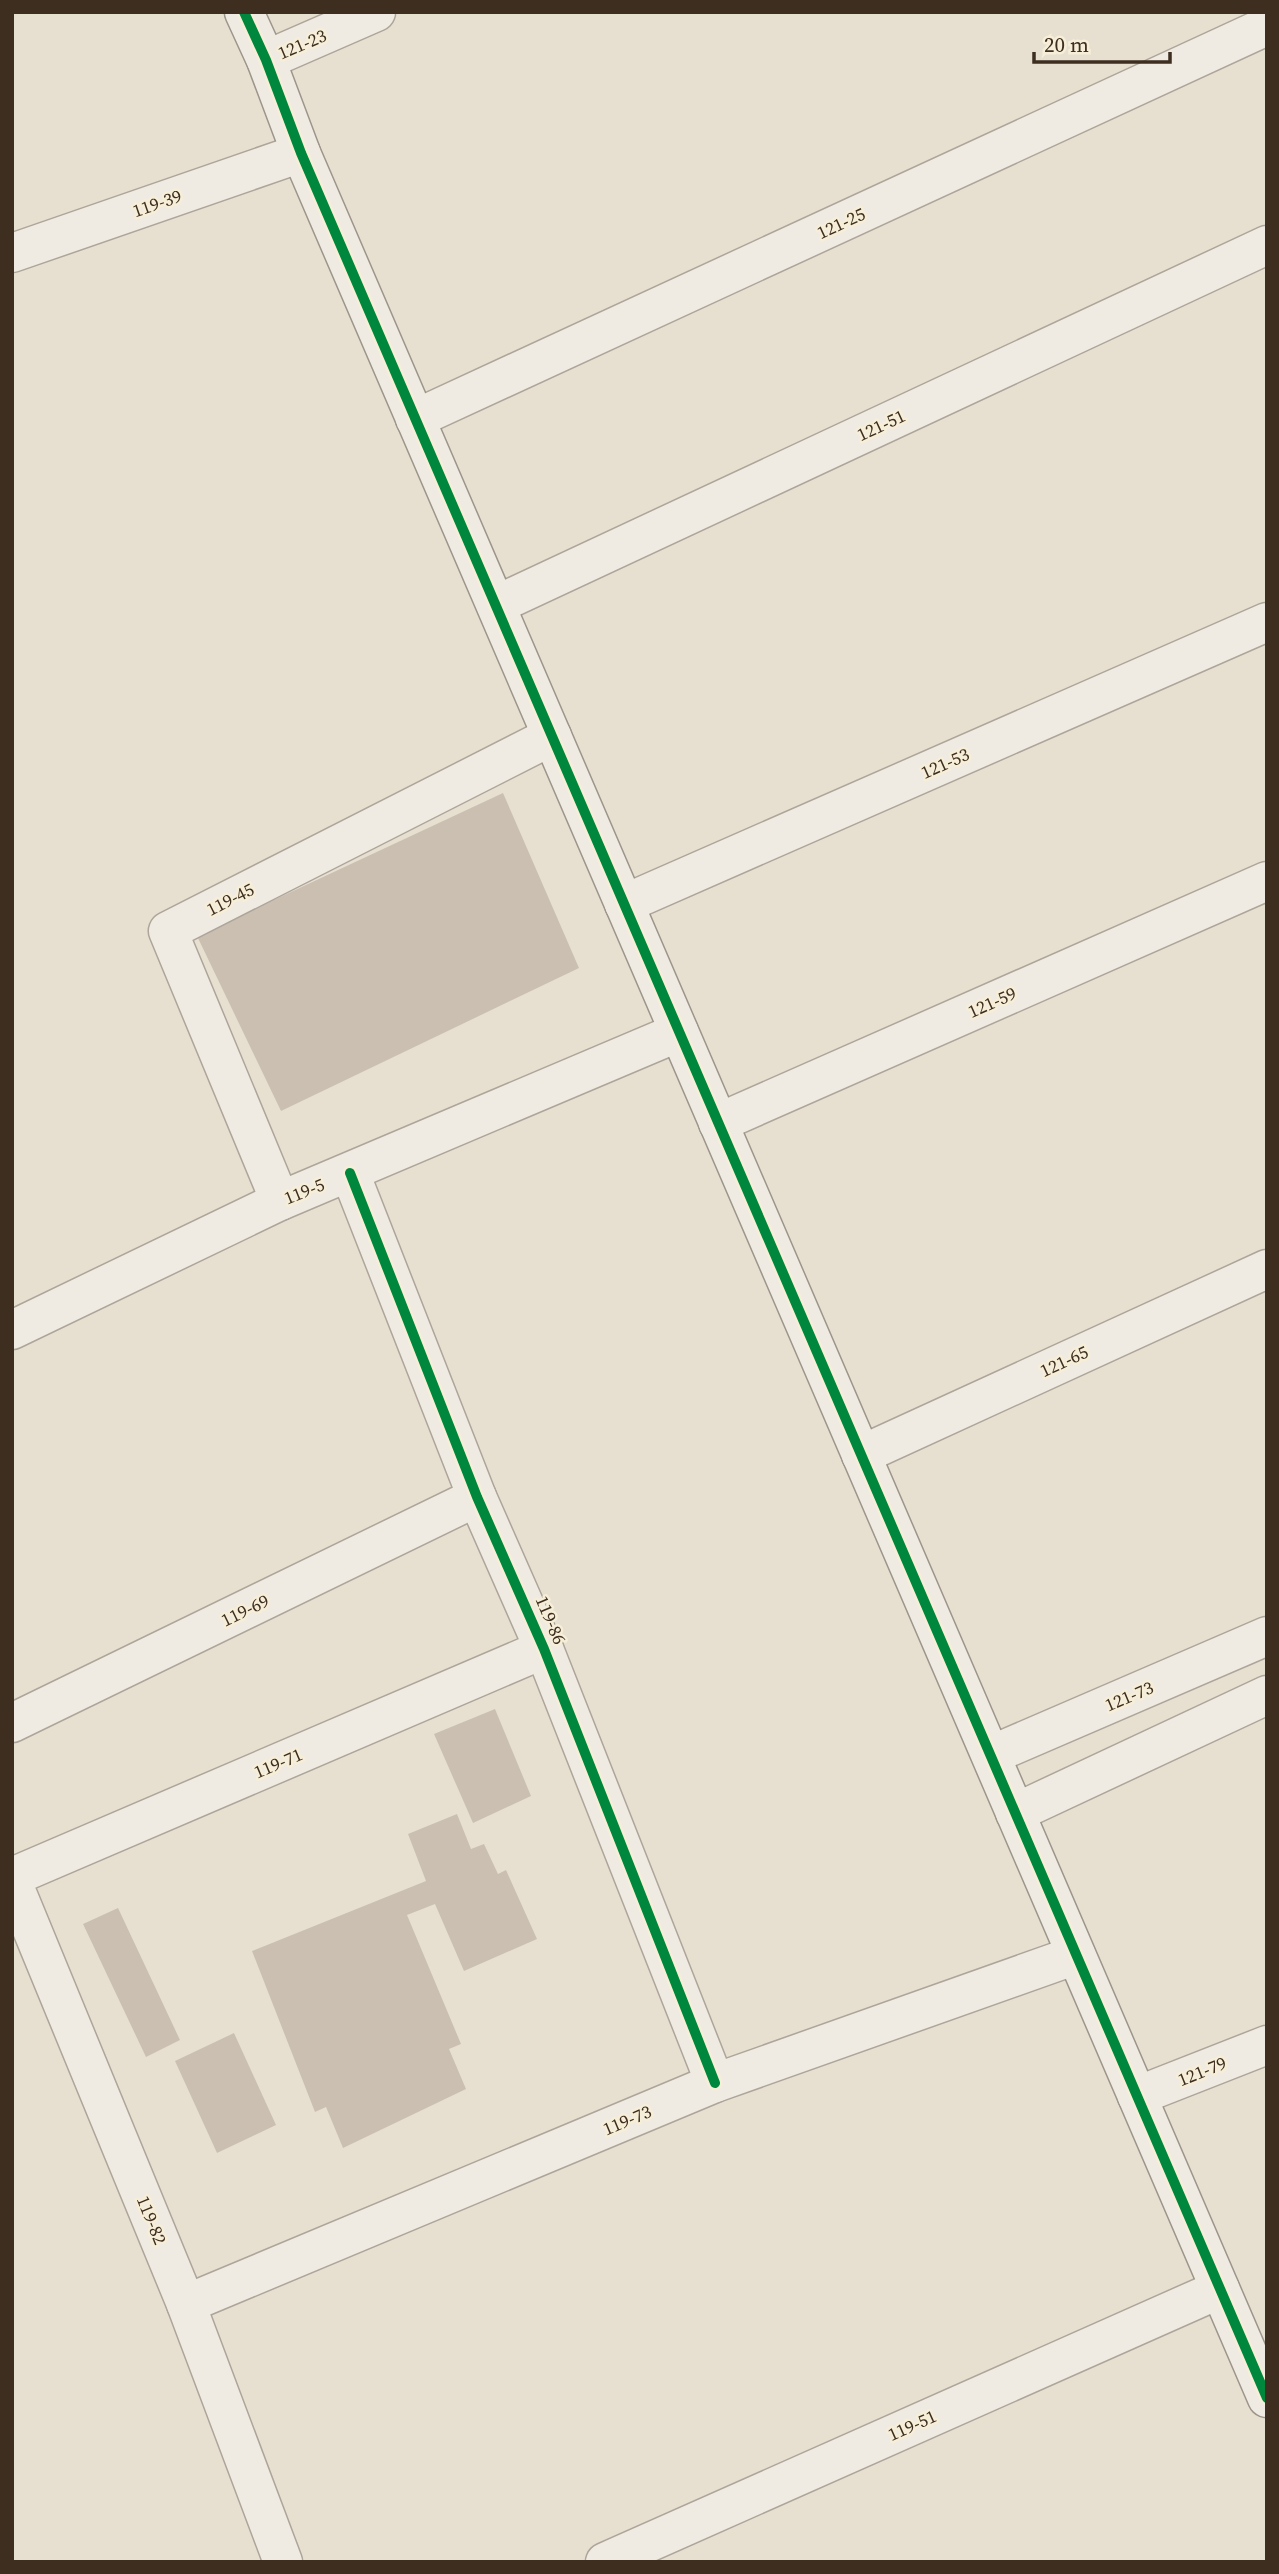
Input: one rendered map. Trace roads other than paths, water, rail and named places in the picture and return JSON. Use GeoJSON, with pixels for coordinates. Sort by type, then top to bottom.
{"type":"FeatureCollection","features":[{"type":"Feature","properties":{"kind":"street"},"geometry":{"type":"LineString","coordinates":[[244,12],[415,419],[1267,2398]]}},
{"type":"Feature","properties":{"kind":"street","name":"121-23"},"geometry":{"type":"LineString","coordinates":[[266,60],[376,12]]}},
{"type":"Feature","properties":{"kind":"street","name":"121-25"},"geometry":{"type":"LineString","coordinates":[[415,419],[1267,26]]}},
{"type":"Feature","properties":{"kind":"street","name":"119-39"},"geometry":{"type":"LineString","coordinates":[[12,253],[301,153]]}},
{"type":"Feature","properties":{"kind":"street","name":"121-51"},"geometry":{"type":"LineString","coordinates":[[496,605],[1267,245]]}},
{"type":"Feature","properties":{"kind":"street","name":"121-53"},"geometry":{"type":"LineString","coordinates":[[624,904],[1267,622]]}},
{"type":"Feature","properties":{"kind":"street","name":"119-45"},"geometry":{"type":"LineString","coordinates":[[280,1201],[168,931],[552,736]]}},
{"type":"Feature","properties":{"kind":"street","name":"121-59"},"geometry":{"type":"LineString","coordinates":[[718,1123],[1267,881]]}},
{"type":"Feature","properties":{"kind":"street","name":"119-5"},"geometry":{"type":"LineString","coordinates":[[12,1330],[280,1201],[679,1032]]}},
{"type":"Feature","properties":{"kind":"street","name":"119-86"},"geometry":{"type":"LineString","coordinates":[[350,1173],[477,1497],[544,1649],[715,2084]]}},
{"type":"Feature","properties":{"kind":"street","name":"121-65"},"geometry":{"type":"LineString","coordinates":[[861,1455],[1267,1269]]}},
{"type":"Feature","properties":{"kind":"street","name":"119-69"},"geometry":{"type":"LineString","coordinates":[[12,1723],[477,1497]]}},
{"type":"Feature","properties":{"kind":"street","name":"121-73"},"geometry":{"type":"LineString","coordinates":[[991,1755],[1267,1636]]}},
{"type":"Feature","properties":{"kind":"street","name":"119-71"},"geometry":{"type":"LineString","coordinates":[[12,1879],[544,1649]]}},
{"type":"Feature","properties":{"kind":"street"},"geometry":{"type":"LineString","coordinates":[[1016,1813],[1267,1695]]}},
{"type":"Feature","properties":{"kind":"street","name":"119-82"},"geometry":{"type":"LineString","coordinates":[[12,1879],[186,2304],[283,2562]]}},
{"type":"Feature","properties":{"kind":"street","name":"119-73"},"geometry":{"type":"LineString","coordinates":[[186,2304],[715,2084],[1076,1955]]}},
{"type":"Feature","properties":{"kind":"street","name":"121-79"},"geometry":{"type":"LineString","coordinates":[[1137,2096],[1267,2045]]}},
{"type":"Feature","properties":{"kind":"street","name":"119-51"},"geometry":{"type":"LineString","coordinates":[[605,2562],[1220,2289]]}}]}
